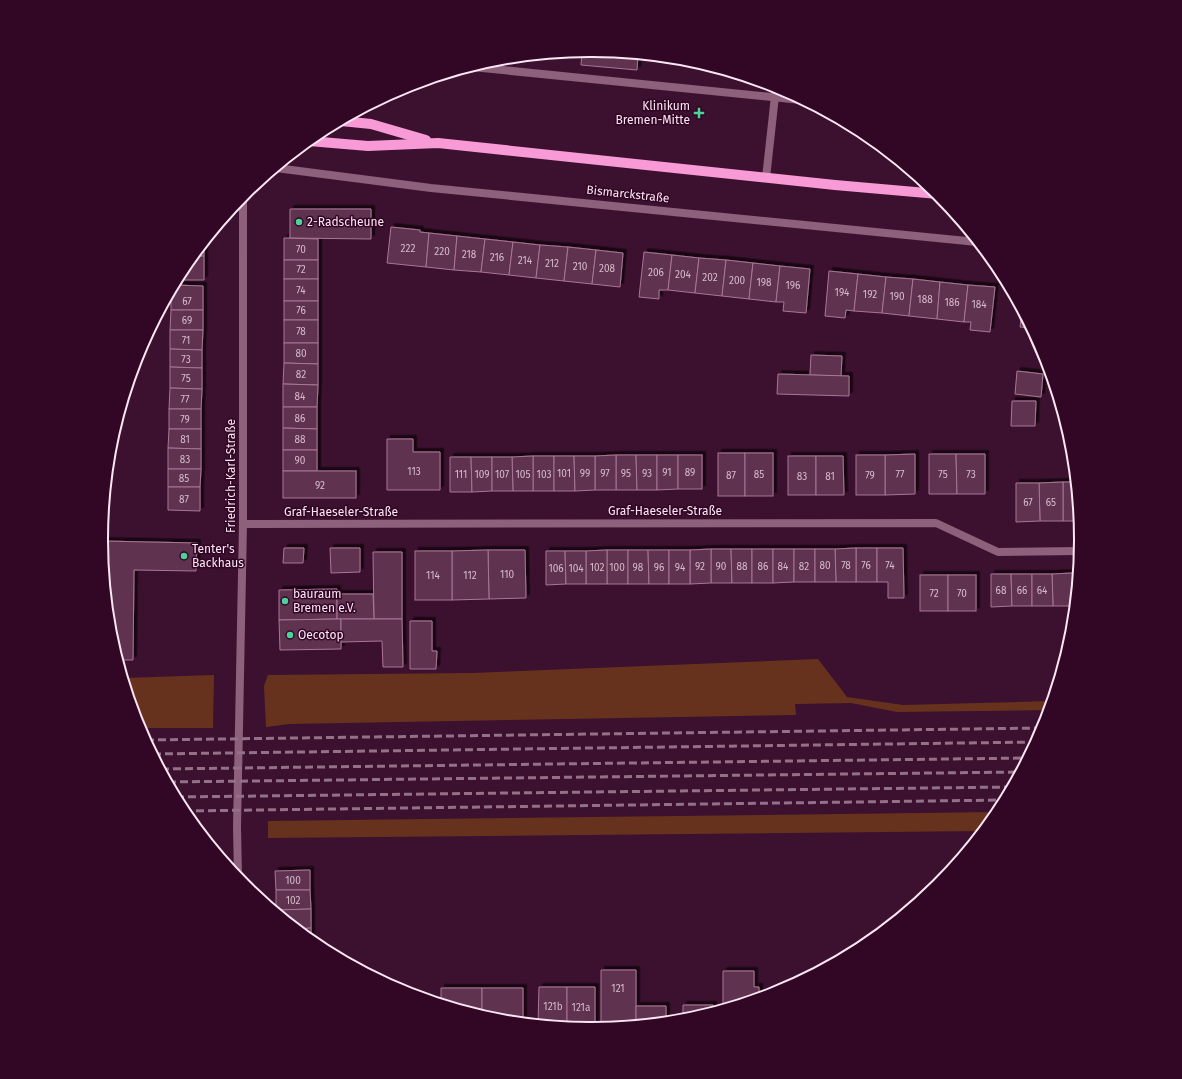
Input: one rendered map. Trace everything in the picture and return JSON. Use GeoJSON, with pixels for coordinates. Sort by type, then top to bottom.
{"type":"FeatureCollection","features":[{"type":"Feature","properties":{"kind":"main road"},"geometry":{"type":"LineString","coordinates":[[350,122],[371,124],[438,143]]}},
{"type":"Feature","properties":{"kind":"main road"},"geometry":{"type":"LineString","coordinates":[[318,142],[368,146],[438,143],[766,178],[926,193]]}},
{"type":"Feature","properties":{"kind":"street"},"geometry":{"type":"LineString","coordinates":[[489,68],[785,98]]}},
{"type":"Feature","properties":{"kind":"street"},"geometry":{"type":"LineString","coordinates":[[766,178],[775,94]]}},
{"type":"Feature","properties":{"kind":"street","name":"Bismarckstraße"},"geometry":{"type":"LineString","coordinates":[[283,169],[430,188],[970,241]]}},
{"type":"Feature","properties":{"kind":"street","name":"Friedrich-Karl-Straße"},"geometry":{"type":"LineString","coordinates":[[238,868],[237,827],[243,524],[243,205]]}},
{"type":"Feature","properties":{"kind":"street","name":"Graf-Haeseler-Straße"},"geometry":{"type":"LineString","coordinates":[[243,524],[936,523],[998,552],[1073,551]]}},
{"type":"Feature","properties":{"kind":"shaded area"},"geometry":{"type":"Polygon","coordinates":[[[818,659],[847,697],[903,705],[1046,701],[1042,710],[897,712],[851,703],[795,704],[796,715],[289,724],[266,727],[264,686],[268,675],[473,673],[818,659]]]}},
{"type":"Feature","properties":{"kind":"shaded area"},"geometry":{"type":"Polygon","coordinates":[[[214,675],[213,728],[147,728],[129,678],[214,675]]]}},
{"type":"Feature","properties":{"kind":"shaded area"},"geometry":{"type":"Polygon","coordinates":[[[989,812],[975,831],[268,838],[268,821],[989,812]]]}},
{"type":"Feature","properties":{"kind":"building"},"geometry":{"type":"Polygon","coordinates":[[[582,57],[638,59],[637,70],[581,65],[582,57]]]}},
{"type":"Feature","properties":{"kind":"building"},"geometry":{"type":"Polygon","coordinates":[[[290,209],[371,209],[371,239],[290,238],[290,209]]]}},
{"type":"Feature","properties":{"kind":"building"},"geometry":{"type":"Polygon","coordinates":[[[391,227],[420,230],[420,232],[429,233],[426,267],[387,263],[391,227]]]}},
{"type":"Feature","properties":{"kind":"building"},"geometry":{"type":"Polygon","coordinates":[[[429,233],[457,236],[454,270],[426,267],[429,233]]]}},
{"type":"Feature","properties":{"kind":"building"},"geometry":{"type":"Polygon","coordinates":[[[457,236],[485,239],[481,272],[454,270],[457,236]]]}},
{"type":"Feature","properties":{"kind":"building"},"geometry":{"type":"Polygon","coordinates":[[[284,238],[318,239],[318,260],[284,260],[284,238]]]}},
{"type":"Feature","properties":{"kind":"building"},"geometry":{"type":"Polygon","coordinates":[[[485,239],[513,242],[509,275],[481,272],[485,239]]]}},
{"type":"Feature","properties":{"kind":"building"},"geometry":{"type":"Polygon","coordinates":[[[513,242],[540,245],[536,278],[509,275],[513,242]]]}},
{"type":"Feature","properties":{"kind":"building"},"geometry":{"type":"Polygon","coordinates":[[[540,245],[568,247],[564,281],[536,278],[540,245]]]}},
{"type":"Feature","properties":{"kind":"building"},"geometry":{"type":"Polygon","coordinates":[[[568,247],[596,250],[592,284],[564,281],[568,247]]]}},
{"type":"Feature","properties":{"kind":"building"},"geometry":{"type":"Polygon","coordinates":[[[596,250],[623,253],[620,287],[592,284],[596,250]]]}},
{"type":"Feature","properties":{"kind":"building"},"geometry":{"type":"Polygon","coordinates":[[[644,252],[672,255],[668,290],[659,290],[659,299],[639,297],[644,252]]]}},
{"type":"Feature","properties":{"kind":"building"},"geometry":{"type":"Polygon","coordinates":[[[672,255],[699,258],[695,293],[668,290],[672,255]]]}},
{"type":"Feature","properties":{"kind":"building"},"geometry":{"type":"Polygon","coordinates":[[[201,256],[204,256],[204,280],[184,280],[201,256]]]}},
{"type":"Feature","properties":{"kind":"building"},"geometry":{"type":"Polygon","coordinates":[[[699,258],[726,260],[722,296],[695,293],[699,258]]]}},
{"type":"Feature","properties":{"kind":"building"},"geometry":{"type":"Polygon","coordinates":[[[284,260],[318,260],[318,279],[284,279],[284,260]]]}},
{"type":"Feature","properties":{"kind":"building"},"geometry":{"type":"Polygon","coordinates":[[[726,260],[753,263],[749,299],[722,296],[726,260]]]}},
{"type":"Feature","properties":{"kind":"building"},"geometry":{"type":"Polygon","coordinates":[[[753,263],[780,266],[776,302],[749,299],[753,263]]]}},
{"type":"Feature","properties":{"kind":"building"},"geometry":{"type":"Polygon","coordinates":[[[780,266],[810,269],[806,313],[783,311],[784,302],[776,302],[780,266]]]}},
{"type":"Feature","properties":{"kind":"building"},"geometry":{"type":"Polygon","coordinates":[[[829,271],[858,274],[854,311],[846,310],[845,318],[825,316],[829,271]]]}},
{"type":"Feature","properties":{"kind":"building"},"geometry":{"type":"Polygon","coordinates":[[[858,274],[886,277],[882,313],[854,311],[858,274]]]}},
{"type":"Feature","properties":{"kind":"building"},"geometry":{"type":"Polygon","coordinates":[[[886,277],[913,279],[909,316],[882,313],[886,277]]]}},
{"type":"Feature","properties":{"kind":"building"},"geometry":{"type":"Polygon","coordinates":[[[284,279],[318,279],[318,301],[284,301],[284,279]]]}},
{"type":"Feature","properties":{"kind":"building"},"geometry":{"type":"Polygon","coordinates":[[[913,279],[940,282],[937,319],[909,316],[913,279]]]}},
{"type":"Feature","properties":{"kind":"building"},"geometry":{"type":"Polygon","coordinates":[[[940,282],[968,285],[964,322],[937,319],[940,282]]]}},
{"type":"Feature","properties":{"kind":"building"},"geometry":{"type":"Polygon","coordinates":[[[181,285],[203,286],[203,310],[171,310],[171,302],[181,285]]]}},
{"type":"Feature","properties":{"kind":"building"},"geometry":{"type":"Polygon","coordinates":[[[968,285],[995,287],[990,332],[970,330],[971,322],[964,322],[968,285]]]}},
{"type":"Feature","properties":{"kind":"building"},"geometry":{"type":"Polygon","coordinates":[[[284,301],[318,301],[318,320],[284,320],[284,301]]]}},
{"type":"Feature","properties":{"kind":"building"},"geometry":{"type":"Polygon","coordinates":[[[171,310],[203,310],[203,330],[170,330],[171,310]]]}},
{"type":"Feature","properties":{"kind":"building"},"geometry":{"type":"Polygon","coordinates":[[[284,320],[318,320],[318,343],[284,343],[284,320]]]}},
{"type":"Feature","properties":{"kind":"building"},"geometry":{"type":"Polygon","coordinates":[[[1021,320],[1025,327],[1020,327],[1021,320]]]}},
{"type":"Feature","properties":{"kind":"building"},"geometry":{"type":"Polygon","coordinates":[[[170,330],[203,330],[202,350],[170,349],[170,330]]]}},
{"type":"Feature","properties":{"kind":"building"},"geometry":{"type":"Polygon","coordinates":[[[284,343],[318,343],[318,364],[284,363],[284,343]]]}},
{"type":"Feature","properties":{"kind":"building"},"geometry":{"type":"Polygon","coordinates":[[[170,349],[202,350],[202,368],[170,367],[170,349]]]}},
{"type":"Feature","properties":{"kind":"building"},"geometry":{"type":"Polygon","coordinates":[[[811,355],[842,356],[841,376],[810,375],[811,355]]]}},
{"type":"Feature","properties":{"kind":"building"},"geometry":{"type":"Polygon","coordinates":[[[284,363],[318,364],[318,385],[283,384],[284,363]]]}},
{"type":"Feature","properties":{"kind":"building"},"geometry":{"type":"Polygon","coordinates":[[[170,367],[202,368],[202,389],[170,388],[170,367]]]}},
{"type":"Feature","properties":{"kind":"building"},"geometry":{"type":"Polygon","coordinates":[[[1017,371],[1043,374],[1041,397],[1015,394],[1017,371]]]}},
{"type":"Feature","properties":{"kind":"building"},"geometry":{"type":"Polygon","coordinates":[[[778,374],[849,376],[849,396],[777,394],[778,374]]]}},
{"type":"Feature","properties":{"kind":"building"},"geometry":{"type":"Polygon","coordinates":[[[283,384],[318,385],[317,407],[283,407],[283,384]]]}},
{"type":"Feature","properties":{"kind":"building"},"geometry":{"type":"Polygon","coordinates":[[[170,388],[202,389],[201,409],[169,409],[170,388]]]}},
{"type":"Feature","properties":{"kind":"building"},"geometry":{"type":"Polygon","coordinates":[[[1012,401],[1036,401],[1035,426],[1011,426],[1012,401]]]}},
{"type":"Feature","properties":{"kind":"building"},"geometry":{"type":"Polygon","coordinates":[[[283,407],[317,407],[317,429],[283,428],[283,407]]]}},
{"type":"Feature","properties":{"kind":"building"},"geometry":{"type":"Polygon","coordinates":[[[169,409],[201,409],[201,429],[169,429],[169,409]]]}},
{"type":"Feature","properties":{"kind":"building"},"geometry":{"type":"Polygon","coordinates":[[[283,428],[317,429],[317,450],[283,450],[283,428]]]}},
{"type":"Feature","properties":{"kind":"building"},"geometry":{"type":"Polygon","coordinates":[[[169,429],[201,429],[201,449],[168,448],[169,429]]]}},
{"type":"Feature","properties":{"kind":"building"},"geometry":{"type":"Polygon","coordinates":[[[387,439],[413,439],[413,452],[440,452],[440,490],[387,490],[387,439]]]}},
{"type":"Feature","properties":{"kind":"building"},"geometry":{"type":"Polygon","coordinates":[[[168,448],[201,449],[201,469],[168,469],[168,448]]]}},
{"type":"Feature","properties":{"kind":"building"},"geometry":{"type":"Polygon","coordinates":[[[283,450],[317,450],[317,471],[283,471],[283,450]]]}},
{"type":"Feature","properties":{"kind":"building"},"geometry":{"type":"Polygon","coordinates":[[[718,453],[745,453],[745,496],[718,496],[718,453]]]}},
{"type":"Feature","properties":{"kind":"building"},"geometry":{"type":"Polygon","coordinates":[[[745,453],[773,453],[773,496],[745,496],[745,453]]]}},
{"type":"Feature","properties":{"kind":"building"},"geometry":{"type":"Polygon","coordinates":[[[915,454],[915,494],[885,495],[885,455],[915,454]]]}},
{"type":"Feature","properties":{"kind":"building"},"geometry":{"type":"Polygon","coordinates":[[[929,454],[956,454],[957,494],[929,494],[929,454]]]}},
{"type":"Feature","properties":{"kind":"building"},"geometry":{"type":"Polygon","coordinates":[[[956,454],[985,454],[985,494],[957,494],[956,454]]]}},
{"type":"Feature","properties":{"kind":"building"},"geometry":{"type":"Polygon","coordinates":[[[616,455],[636,455],[637,490],[616,490],[616,455]]]}},
{"type":"Feature","properties":{"kind":"building"},"geometry":{"type":"Polygon","coordinates":[[[616,455],[616,490],[595,490],[595,456],[616,455]]]}},
{"type":"Feature","properties":{"kind":"building"},"geometry":{"type":"Polygon","coordinates":[[[636,455],[657,455],[657,490],[637,490],[636,455]]]}},
{"type":"Feature","properties":{"kind":"building"},"geometry":{"type":"Polygon","coordinates":[[[657,455],[678,455],[678,489],[657,490],[657,455]]]}},
{"type":"Feature","properties":{"kind":"building"},"geometry":{"type":"Polygon","coordinates":[[[678,455],[702,455],[702,489],[678,489],[678,455]]]}},
{"type":"Feature","properties":{"kind":"building"},"geometry":{"type":"Polygon","coordinates":[[[856,455],[885,455],[885,495],[856,495],[856,455]]]}},
{"type":"Feature","properties":{"kind":"building"},"geometry":{"type":"Polygon","coordinates":[[[533,456],[554,456],[554,491],[533,491],[533,456]]]}},
{"type":"Feature","properties":{"kind":"building"},"geometry":{"type":"Polygon","coordinates":[[[533,456],[533,491],[513,491],[512,457],[533,456]]]}},
{"type":"Feature","properties":{"kind":"building"},"geometry":{"type":"Polygon","coordinates":[[[554,456],[574,456],[575,491],[554,491],[554,456]]]}},
{"type":"Feature","properties":{"kind":"building"},"geometry":{"type":"Polygon","coordinates":[[[574,456],[595,456],[595,490],[575,491],[574,456]]]}},
{"type":"Feature","properties":{"kind":"building"},"geometry":{"type":"Polygon","coordinates":[[[788,456],[816,456],[816,495],[788,495],[788,456]]]}},
{"type":"Feature","properties":{"kind":"building"},"geometry":{"type":"Polygon","coordinates":[[[816,456],[843,456],[844,495],[816,495],[816,456]]]}},
{"type":"Feature","properties":{"kind":"building"},"geometry":{"type":"Polygon","coordinates":[[[450,457],[471,457],[472,492],[450,492],[450,457]]]}},
{"type":"Feature","properties":{"kind":"building"},"geometry":{"type":"Polygon","coordinates":[[[471,457],[492,457],[492,491],[472,492],[471,457]]]}},
{"type":"Feature","properties":{"kind":"building"},"geometry":{"type":"Polygon","coordinates":[[[492,457],[512,457],[513,491],[492,491],[492,457]]]}},
{"type":"Feature","properties":{"kind":"building"},"geometry":{"type":"Polygon","coordinates":[[[168,469],[201,469],[200,487],[168,487],[168,469]]]}},
{"type":"Feature","properties":{"kind":"building"},"geometry":{"type":"Polygon","coordinates":[[[283,471],[356,471],[356,498],[283,498],[283,471]]]}},
{"type":"Feature","properties":{"kind":"building"},"geometry":{"type":"Polygon","coordinates":[[[1063,482],[1069,482],[1073,521],[1063,521],[1063,482]]]}},
{"type":"Feature","properties":{"kind":"building"},"geometry":{"type":"Polygon","coordinates":[[[1063,482],[1063,521],[1040,521],[1039,483],[1063,482]]]}},
{"type":"Feature","properties":{"kind":"building"},"geometry":{"type":"Polygon","coordinates":[[[1016,483],[1039,483],[1040,521],[1016,522],[1016,483]]]}},
{"type":"Feature","properties":{"kind":"building"},"geometry":{"type":"Polygon","coordinates":[[[168,487],[200,487],[200,511],[168,510],[168,487]]]}},
{"type":"Feature","properties":{"kind":"building"},"geometry":{"type":"Polygon","coordinates":[[[108,541],[197,543],[196,571],[134,570],[133,660],[124,660],[118,634],[113,602],[108,541]]]}},
{"type":"Feature","properties":{"kind":"building"},"geometry":{"type":"Polygon","coordinates":[[[284,548],[304,548],[303,563],[283,563],[284,548]]]}},
{"type":"Feature","properties":{"kind":"building"},"geometry":{"type":"Polygon","coordinates":[[[330,548],[360,548],[360,572],[331,573],[330,548]]]}},
{"type":"Feature","properties":{"kind":"building"},"geometry":{"type":"Polygon","coordinates":[[[856,548],[877,548],[877,582],[856,582],[856,548]]]}},
{"type":"Feature","properties":{"kind":"building"},"geometry":{"type":"Polygon","coordinates":[[[856,548],[856,582],[836,582],[835,549],[856,548]]]}},
{"type":"Feature","properties":{"kind":"building"},"geometry":{"type":"Polygon","coordinates":[[[877,548],[903,548],[904,598],[888,598],[888,582],[877,582],[877,548]]]}},
{"type":"Feature","properties":{"kind":"building"},"geometry":{"type":"Polygon","coordinates":[[[711,549],[731,549],[732,583],[711,583],[711,549]]]}},
{"type":"Feature","properties":{"kind":"building"},"geometry":{"type":"Polygon","coordinates":[[[711,549],[711,583],[690,584],[690,550],[711,549]]]}},
{"type":"Feature","properties":{"kind":"building"},"geometry":{"type":"Polygon","coordinates":[[[731,549],[752,549],[752,583],[732,583],[731,549]]]}},
{"type":"Feature","properties":{"kind":"building"},"geometry":{"type":"Polygon","coordinates":[[[752,549],[773,549],[773,583],[752,583],[752,549]]]}},
{"type":"Feature","properties":{"kind":"building"},"geometry":{"type":"Polygon","coordinates":[[[773,549],[794,549],[794,582],[773,583],[773,549]]]}},
{"type":"Feature","properties":{"kind":"building"},"geometry":{"type":"Polygon","coordinates":[[[794,549],[815,549],[815,582],[794,582],[794,549]]]}},
{"type":"Feature","properties":{"kind":"building"},"geometry":{"type":"Polygon","coordinates":[[[815,549],[835,549],[836,582],[815,582],[815,549]]]}},
{"type":"Feature","properties":{"kind":"building"},"geometry":{"type":"Polygon","coordinates":[[[488,550],[525,550],[526,598],[489,599],[488,550]]]}},
{"type":"Feature","properties":{"kind":"building"},"geometry":{"type":"Polygon","coordinates":[[[488,550],[489,599],[452,600],[452,551],[488,550]]]}},
{"type":"Feature","properties":{"kind":"building"},"geometry":{"type":"Polygon","coordinates":[[[607,550],[628,550],[628,584],[607,584],[607,550]]]}},
{"type":"Feature","properties":{"kind":"building"},"geometry":{"type":"Polygon","coordinates":[[[607,550],[607,584],[586,584],[586,551],[607,550]]]}},
{"type":"Feature","properties":{"kind":"building"},"geometry":{"type":"Polygon","coordinates":[[[628,550],[648,550],[649,584],[628,584],[628,550]]]}},
{"type":"Feature","properties":{"kind":"building"},"geometry":{"type":"Polygon","coordinates":[[[648,550],[669,550],[669,584],[649,584],[648,550]]]}},
{"type":"Feature","properties":{"kind":"building"},"geometry":{"type":"Polygon","coordinates":[[[669,550],[690,550],[690,584],[669,584],[669,550]]]}},
{"type":"Feature","properties":{"kind":"building"},"geometry":{"type":"Polygon","coordinates":[[[415,551],[452,551],[452,600],[415,600],[415,551]]]}},
{"type":"Feature","properties":{"kind":"building"},"geometry":{"type":"Polygon","coordinates":[[[546,551],[565,551],[566,584],[546,585],[546,551]]]}},
{"type":"Feature","properties":{"kind":"building"},"geometry":{"type":"Polygon","coordinates":[[[565,551],[586,551],[586,584],[566,584],[565,551]]]}},
{"type":"Feature","properties":{"kind":"building"},"geometry":{"type":"Polygon","coordinates":[[[373,552],[402,552],[402,619],[374,619],[373,552]]]}},
{"type":"Feature","properties":{"kind":"building"},"geometry":{"type":"Polygon","coordinates":[[[1072,573],[1068,606],[1053,606],[1052,574],[1072,573]]]}},
{"type":"Feature","properties":{"kind":"building"},"geometry":{"type":"Polygon","coordinates":[[[991,574],[1011,574],[1012,606],[991,607],[991,574]]]}},
{"type":"Feature","properties":{"kind":"building"},"geometry":{"type":"Polygon","coordinates":[[[1011,574],[1032,574],[1032,606],[1012,606],[1011,574]]]}},
{"type":"Feature","properties":{"kind":"building"},"geometry":{"type":"Polygon","coordinates":[[[1032,574],[1052,574],[1053,606],[1032,606],[1032,574]]]}},
{"type":"Feature","properties":{"kind":"building"},"geometry":{"type":"Polygon","coordinates":[[[920,575],[948,575],[948,611],[920,611],[920,575]]]}},
{"type":"Feature","properties":{"kind":"building"},"geometry":{"type":"Polygon","coordinates":[[[948,575],[976,575],[976,611],[948,611],[948,575]]]}},
{"type":"Feature","properties":{"kind":"building"},"geometry":{"type":"Polygon","coordinates":[[[337,589],[337,619],[279,620],[279,590],[337,589]]]}},
{"type":"Feature","properties":{"kind":"building"},"geometry":{"type":"Polygon","coordinates":[[[337,594],[373,594],[374,619],[337,619],[337,594]]]}},
{"type":"Feature","properties":{"kind":"building"},"geometry":{"type":"Polygon","coordinates":[[[341,619],[341,649],[280,650],[279,620],[341,619]]]}},
{"type":"Feature","properties":{"kind":"building"},"geometry":{"type":"Polygon","coordinates":[[[341,619],[402,619],[403,667],[383,667],[382,641],[341,642],[341,619]]]}},
{"type":"Feature","properties":{"kind":"building"},"geometry":{"type":"Polygon","coordinates":[[[410,621],[432,621],[432,651],[437,651],[436,669],[410,669],[410,621]]]}},
{"type":"Feature","properties":{"kind":"building"},"geometry":{"type":"Polygon","coordinates":[[[310,870],[310,890],[276,890],[275,871],[310,870]]]}},
{"type":"Feature","properties":{"kind":"building"},"geometry":{"type":"Polygon","coordinates":[[[276,890],[310,890],[311,909],[282,910],[276,904],[276,890]]]}},
{"type":"Feature","properties":{"kind":"building"},"geometry":{"type":"Polygon","coordinates":[[[311,909],[311,928],[306,928],[282,910],[311,909]]]}},
{"type":"Feature","properties":{"kind":"building"},"geometry":{"type":"Polygon","coordinates":[[[306,928],[311,928],[311,932],[306,928]]]}},
{"type":"Feature","properties":{"kind":"building"},"geometry":{"type":"Polygon","coordinates":[[[601,970],[636,970],[636,1020],[601,1022],[601,970]]]}},
{"type":"Feature","properties":{"kind":"building"},"geometry":{"type":"Polygon","coordinates":[[[723,971],[754,971],[754,987],[759,987],[759,991],[723,1004],[723,971]]]}},
{"type":"Feature","properties":{"kind":"building"},"geometry":{"type":"Polygon","coordinates":[[[539,987],[567,987],[567,1021],[538,1019],[539,987]]]}},
{"type":"Feature","properties":{"kind":"building"},"geometry":{"type":"Polygon","coordinates":[[[567,987],[595,987],[595,1022],[567,1021],[567,987]]]}},
{"type":"Feature","properties":{"kind":"building"},"geometry":{"type":"Polygon","coordinates":[[[441,988],[482,988],[482,1010],[466,1006],[441,998],[441,988]]]}},
{"type":"Feature","properties":{"kind":"building"},"geometry":{"type":"Polygon","coordinates":[[[482,988],[523,988],[523,1017],[482,1010],[482,988]]]}},
{"type":"Feature","properties":{"kind":"building"},"geometry":{"type":"Polygon","coordinates":[[[683,1005],[713,1005],[713,1007],[683,1013],[683,1005]]]}},
{"type":"Feature","properties":{"kind":"building"},"geometry":{"type":"Polygon","coordinates":[[[636,1006],[666,1006],[666,1016],[636,1020],[636,1006]]]}},
{"type":"Feature","properties":{"kind":"railway"},"geometry":{"type":"LineString","coordinates":[[152,740],[1035,728]]}},
{"type":"Feature","properties":{"kind":"railway"},"geometry":{"type":"LineString","coordinates":[[158,754],[1029,742]]}},
{"type":"Feature","properties":{"kind":"railway"},"geometry":{"type":"LineString","coordinates":[[167,769],[1021,758]]}},
{"type":"Feature","properties":{"kind":"railway"},"geometry":{"type":"LineString","coordinates":[[174,782],[1014,772]]}},
{"type":"Feature","properties":{"kind":"railway"},"geometry":{"type":"LineString","coordinates":[[183,797],[1005,787]]}},
{"type":"Feature","properties":{"kind":"railway"},"geometry":{"type":"LineString","coordinates":[[192,811],[997,800]]}},
{"type":"Feature","properties":{"kind":"place","name":"Klinikum Bremen-Mitte"},"geometry":{"type":"Point","coordinates":[699,113]}},
{"type":"Feature","properties":{"kind":"place","name":"2-Radscheune"},"geometry":{"type":"Point","coordinates":[299,222]}},
{"type":"Feature","properties":{"kind":"place","name":"Tenter's Backhaus"},"geometry":{"type":"Point","coordinates":[184,556]}},
{"type":"Feature","properties":{"kind":"place","name":"bauraum Bremen e.V."},"geometry":{"type":"Point","coordinates":[285,601]}},
{"type":"Feature","properties":{"kind":"place","name":"Oecotop"},"geometry":{"type":"Point","coordinates":[290,635]}}]}
